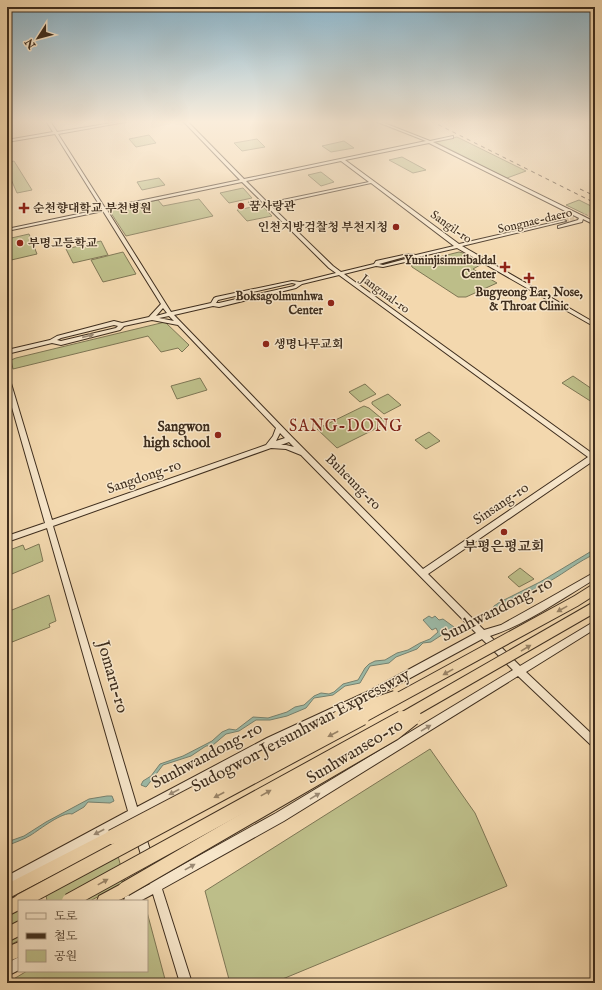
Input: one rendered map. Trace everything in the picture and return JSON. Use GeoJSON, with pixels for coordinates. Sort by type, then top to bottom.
{"type":"FeatureCollection","features":[{"type":"Feature","properties":{"kind":"highway","name":"Sudogwon Je1sunhwan Expressway"},"geometry":{"type":"LineString","coordinates":[[24,900],[424,685],[595,589]]}},
{"type":"Feature","properties":{"kind":"highway"},"geometry":{"type":"LineString","coordinates":[[71,900],[436,699],[595,607]]}},
{"type":"Feature","properties":{"kind":"highway"},"geometry":{"type":"LineString","coordinates":[[7,892],[165,808],[360,708],[424,685]]}},
{"type":"Feature","properties":{"kind":"highway"},"geometry":{"type":"LineString","coordinates":[[106,900],[188,854],[394,733],[436,699]]}},
{"type":"Feature","properties":{"kind":"highway","name":"Sudogwon Je1sunhwan Expressway"},"geometry":{"type":"LineString","coordinates":[[7,909],[18,903]]}},
{"type":"Feature","properties":{"kind":"highway"},"geometry":{"type":"LineString","coordinates":[[7,935],[18,929]]}},
{"type":"Feature","properties":{"kind":"highway"},"geometry":{"type":"LineString","coordinates":[[7,955],[18,949]]}},
{"type":"Feature","properties":{"kind":"street","name":"Buheung-ro"},"geometry":{"type":"LineString","coordinates":[[77,167],[170,314],[290,439],[520,672],[595,743]]}},
{"type":"Feature","properties":{"kind":"street","name":"Jangmal-ro"},"geometry":{"type":"LineString","coordinates":[[230,167],[339,274],[594,457]]}},
{"type":"Feature","properties":{"kind":"street"},"geometry":{"type":"LineString","coordinates":[[7,230],[308,167]]}},
{"type":"Feature","properties":{"kind":"street","name":"Sangil-ro"},"geometry":{"type":"LineString","coordinates":[[352,167],[458,246],[595,325]]}},
{"type":"Feature","properties":{"kind":"street"},"geometry":{"type":"LineString","coordinates":[[480,167],[595,224]]}},
{"type":"Feature","properties":{"kind":"street"},"geometry":{"type":"LineString","coordinates":[[267,205],[372,182]]}},
{"type":"Feature","properties":{"kind":"street","name":"Songnae-daero"},"geometry":{"type":"LineString","coordinates":[[7,352],[52,342],[61,343],[118,330],[122,325],[296,287],[300,283],[376,265],[383,266],[414,259],[416,256],[475,242],[501,241],[567,220],[569,215],[581,217],[580,222],[567,220],[492,234],[475,242]]}},
{"type":"Feature","properties":{"kind":"street"},"geometry":{"type":"LineString","coordinates":[[164,304],[186,310],[179,324],[151,318],[164,304]]}},
{"type":"Feature","properties":{"kind":"street","name":"Jomaru-ro"},"geometry":{"type":"LineString","coordinates":[[7,380],[134,814],[186,983]]}},
{"type":"Feature","properties":{"kind":"street"},"geometry":{"type":"LineString","coordinates":[[269,446],[276,437],[279,427]]}},
{"type":"Feature","properties":{"kind":"street","name":"Sangdong-ro"},"geometry":{"type":"LineString","coordinates":[[7,539],[290,439]]}},
{"type":"Feature","properties":{"kind":"street"},"geometry":{"type":"LineString","coordinates":[[269,446],[286,447],[306,454]]}},
{"type":"Feature","properties":{"kind":"street","name":"Sinsang-ro"},"geometry":{"type":"LineString","coordinates":[[422,573],[594,457]]}},
{"type":"Feature","properties":{"kind":"street","name":"Sunhwandong-ro"},"geometry":{"type":"LineString","coordinates":[[7,882],[270,741],[374,693],[483,634],[503,628],[595,575]]}},
{"type":"Feature","properties":{"kind":"street","name":"Sunhwanseo-ro"},"geometry":{"type":"LineString","coordinates":[[131,900],[280,817],[595,625]]}},
{"type":"Feature","properties":{"kind":"street"},"geometry":{"type":"LineString","coordinates":[[7,970],[18,964]]}},
{"type":"Feature","properties":{"kind":"green space"},"geometry":{"type":"Polygon","coordinates":[[[7,167],[18,167],[32,190],[17,193],[7,167]]]}},
{"type":"Feature","properties":{"kind":"green space"},"geometry":{"type":"Polygon","coordinates":[[[402,167],[421,167],[426,170],[413,173],[402,167]]]}},
{"type":"Feature","properties":{"kind":"green space"},"geometry":{"type":"Polygon","coordinates":[[[485,167],[518,167],[526,171],[507,178],[485,167]]]}},
{"type":"Feature","properties":{"kind":"green space"},"geometry":{"type":"Polygon","coordinates":[[[321,172],[334,182],[321,186],[308,175],[321,172]]]}},
{"type":"Feature","properties":{"kind":"green space"},"geometry":{"type":"Polygon","coordinates":[[[159,178],[165,185],[142,190],[137,182],[159,178]]]}},
{"type":"Feature","properties":{"kind":"green space"},"geometry":{"type":"Polygon","coordinates":[[[243,188],[252,198],[229,203],[220,193],[243,188]]]}},
{"type":"Feature","properties":{"kind":"green space"},"geometry":{"type":"Polygon","coordinates":[[[199,199],[213,216],[126,236],[109,210],[158,200],[163,206],[199,199]]]}},
{"type":"Feature","properties":{"kind":"green space"},"geometry":{"type":"Polygon","coordinates":[[[257,200],[272,216],[247,221],[237,210],[252,207],[248,202],[257,200]]]}},
{"type":"Feature","properties":{"kind":"green space"},"geometry":{"type":"Polygon","coordinates":[[[579,200],[595,208],[595,219],[566,205],[579,200]]]}},
{"type":"Feature","properties":{"kind":"green space","name":"부명고등학교"},"geometry":{"type":"Polygon","coordinates":[[[29,234],[37,254],[7,261],[7,239],[29,234]]]}},
{"type":"Feature","properties":{"kind":"green space"},"geometry":{"type":"Polygon","coordinates":[[[101,241],[108,255],[73,263],[66,249],[101,241]]]}},
{"type":"Feature","properties":{"kind":"green space"},"geometry":{"type":"Polygon","coordinates":[[[123,252],[136,274],[103,282],[91,260],[123,252]]]}},
{"type":"Feature","properties":{"kind":"green space"},"geometry":{"type":"Polygon","coordinates":[[[459,252],[482,264],[473,269],[497,283],[466,297],[458,297],[412,267],[411,264],[459,252]]]}},
{"type":"Feature","properties":{"kind":"green space"},"geometry":{"type":"Polygon","coordinates":[[[165,322],[189,345],[182,352],[178,348],[161,352],[148,336],[13,369],[11,360],[16,358],[165,322]]]}},
{"type":"Feature","properties":{"kind":"green space"},"geometry":{"type":"Polygon","coordinates":[[[573,376],[595,391],[595,404],[562,383],[573,376]]]}},
{"type":"Feature","properties":{"kind":"green space"},"geometry":{"type":"Polygon","coordinates":[[[200,378],[207,390],[177,399],[171,386],[200,378]]]}},
{"type":"Feature","properties":{"kind":"green space"},"geometry":{"type":"Polygon","coordinates":[[[365,384],[376,394],[360,402],[349,392],[365,384]]]}},
{"type":"Feature","properties":{"kind":"green space"},"geometry":{"type":"Polygon","coordinates":[[[388,394],[401,405],[384,414],[372,404],[372,402],[388,394]]]}},
{"type":"Feature","properties":{"kind":"green space"},"geometry":{"type":"Polygon","coordinates":[[[364,406],[369,408],[387,423],[337,448],[317,429],[364,406]]]}},
{"type":"Feature","properties":{"kind":"green space"},"geometry":{"type":"Polygon","coordinates":[[[429,432],[440,441],[426,449],[415,440],[429,432]]]}},
{"type":"Feature","properties":{"kind":"green space"},"geometry":{"type":"Polygon","coordinates":[[[39,544],[43,561],[7,576],[7,551],[23,545],[25,550],[39,544]]]}},
{"type":"Feature","properties":{"kind":"green space"},"geometry":{"type":"Polygon","coordinates":[[[520,568],[534,579],[519,587],[508,577],[520,568]]]}},
{"type":"Feature","properties":{"kind":"green space"},"geometry":{"type":"Polygon","coordinates":[[[49,595],[56,621],[49,624],[50,627],[7,644],[7,612],[49,595]]]}},
{"type":"Feature","properties":{"kind":"green space"},"geometry":{"type":"Polygon","coordinates":[[[430,749],[475,813],[507,886],[273,983],[230,983],[205,891],[430,749]]]}},
{"type":"Feature","properties":{"kind":"green space"},"geometry":{"type":"Polygon","coordinates":[[[118,856],[125,882],[92,900],[47,900],[46,895],[118,856]]]}},
{"type":"Feature","properties":{"kind":"green space"},"geometry":{"type":"Polygon","coordinates":[[[18,910],[18,941],[7,947],[7,916],[18,910]]]}},
{"type":"Feature","properties":{"kind":"green space"},"geometry":{"type":"Polygon","coordinates":[[[148,916],[166,983],[7,983],[25,972],[148,972],[148,916]]]}},
{"type":"Feature","properties":{"kind":"shaded area"},"geometry":{"type":"Polygon","coordinates":[[[595,549],[595,554],[556,578],[503,605],[489,616],[494,606],[500,602],[540,582],[595,549]]]}},
{"type":"Feature","properties":{"kind":"shaded area"},"geometry":{"type":"Polygon","coordinates":[[[429,616],[432,618],[435,616],[439,620],[443,619],[454,627],[431,642],[423,643],[417,649],[396,657],[389,663],[370,666],[360,683],[345,686],[333,695],[314,698],[306,708],[287,716],[270,720],[256,720],[239,731],[226,734],[213,745],[206,746],[191,756],[163,765],[146,787],[141,785],[143,781],[151,776],[160,764],[183,756],[212,741],[222,732],[229,729],[236,730],[253,717],[268,718],[304,705],[314,696],[321,693],[329,694],[334,692],[343,684],[358,680],[369,664],[375,661],[385,660],[397,653],[408,650],[430,639],[438,632],[436,628],[432,630],[423,620],[429,616]]]}},
{"type":"Feature","properties":{"kind":"shaded area"},"geometry":{"type":"Polygon","coordinates":[[[112,796],[114,801],[110,803],[88,802],[84,807],[72,814],[63,815],[28,837],[7,846],[7,842],[24,836],[46,822],[89,799],[112,796]]]}},
{"type":"Feature","properties":{"kind":"tunnel"},"geometry":{"type":"LineString","coordinates":[[573,218],[595,213]]}},
{"type":"Feature","properties":{"kind":"tunnel"},"geometry":{"type":"LineString","coordinates":[[564,221],[573,218]]}},
{"type":"Feature","properties":{"kind":"railway"},"geometry":{"type":"LineString","coordinates":[[523,167],[595,203]]}},
{"type":"Feature","properties":{"kind":"railway"},"geometry":{"type":"LineString","coordinates":[[580,189],[595,196]]}},
{"type":"Feature","properties":{"kind":"place","name":"꿈사랑관"},"geometry":{"type":"Point","coordinates":[241,206]}},
{"type":"Feature","properties":{"kind":"place","name":"순천향대학교 부천병원"},"geometry":{"type":"Point","coordinates":[24,208]}},
{"type":"Feature","properties":{"kind":"place","name":"인천지방검찰청 부천지청"},"geometry":{"type":"Point","coordinates":[396,227]}},
{"type":"Feature","properties":{"kind":"place","name":"부명고등학교"},"geometry":{"type":"Point","coordinates":[20,243]}},
{"type":"Feature","properties":{"kind":"place","name":"Yuninjisimnibaldal Center"},"geometry":{"type":"Point","coordinates":[505,267]}},
{"type":"Feature","properties":{"kind":"place","name":"Bugyeong Ear, Nose, & Throat Clinic"},"geometry":{"type":"Point","coordinates":[529,278]}},
{"type":"Feature","properties":{"kind":"place","name":"Boksagolmunhwa Center"},"geometry":{"type":"Point","coordinates":[331,303]}},
{"type":"Feature","properties":{"kind":"place","name":"생명나무교회"},"geometry":{"type":"Point","coordinates":[266,344]}},
{"type":"Feature","properties":{"kind":"place","name":"Sangwon high school"},"geometry":{"type":"Point","coordinates":[218,435]}},
{"type":"Feature","properties":{"kind":"place","name":"부평은평교회"},"geometry":{"type":"Point","coordinates":[504,532]}},
{"type":"Feature","properties":{"kind":"district","name":"SANG-DONG"},"geometry":{"type":"Point","coordinates":[346,427]}}]}
